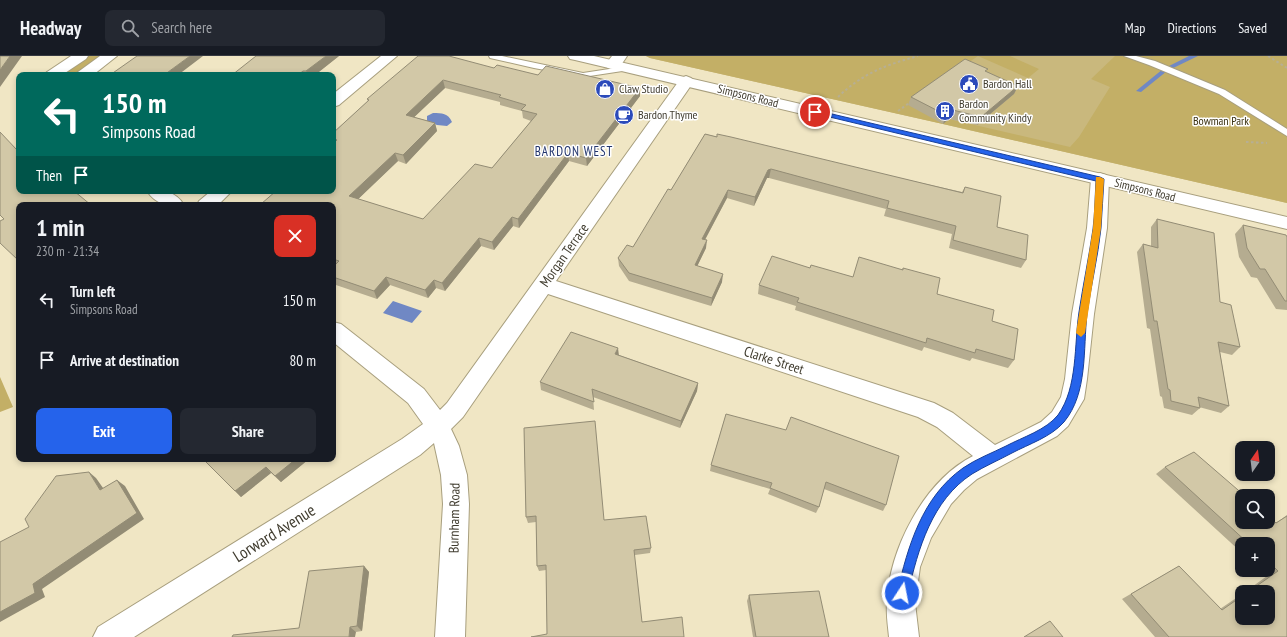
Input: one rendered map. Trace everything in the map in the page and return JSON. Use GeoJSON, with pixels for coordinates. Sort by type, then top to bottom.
{"type":"FeatureCollection","features":[{"type":"Feature","properties":{"kind":"street"},"geometry":{"type":"LineString","coordinates":[[57,72],[81,56]]}},
{"type":"Feature","properties":{"kind":"street"},"geometry":{"type":"LineString","coordinates":[[87,72],[110,56]]}},
{"type":"Feature","properties":{"kind":"street"},"geometry":{"type":"LineString","coordinates":[[336,100],[390,56]]}},
{"type":"Feature","properties":{"kind":"street","name":"Simpsons Road"},"geometry":{"type":"LineString","coordinates":[[575,56],[621,63],[686,81],[1287,223]]}},
{"type":"Feature","properties":{"kind":"street","name":"Morgan Terrace"},"geometry":{"type":"LineString","coordinates":[[438,426],[455,410],[686,81]]}},
{"type":"Feature","properties":{"kind":"street"},"geometry":{"type":"LineString","coordinates":[[904,637],[901,604],[904,582],[912,553],[923,526],[939,499],[958,478],[1049,429],[1060,419],[1072,399],[1076,379],[1083,314],[1097,228],[1100,179]]}},
{"type":"Feature","properties":{"kind":"street"},"geometry":{"type":"LineString","coordinates":[[160,194],[172,202]]}},
{"type":"Feature","properties":{"kind":"street"},"geometry":{"type":"LineString","coordinates":[[210,202],[219,194]]}},
{"type":"Feature","properties":{"kind":"street","name":"Clarke Street"},"geometry":{"type":"LineString","coordinates":[[544,285],[926,410],[939,416],[952,425],[994,458]]}},
{"type":"Feature","properties":{"kind":"street","name":"Burnham Road"},"geometry":{"type":"LineString","coordinates":[[336,332],[416,396],[438,426],[447,446],[454,475],[456,504],[450,637]]}},
{"type":"Feature","properties":{"kind":"street","name":"Lorward Avenue"},"geometry":{"type":"LineString","coordinates":[[108,637],[404,451],[438,426]]}},
{"type":"Feature","properties":{"kind":"lane","name":"Simpsons Road"},"geometry":{"type":"LineString","coordinates":[[493,56],[534,66],[583,75],[621,63]]}},
{"type":"Feature","properties":{"kind":"lane"},"geometry":{"type":"LineString","coordinates":[[1128,56],[1152,63],[1222,92],[1287,133]]}},
{"type":"Feature","properties":{"kind":"path"},"geometry":{"type":"LineString","coordinates":[[836,99],[863,75],[878,68],[918,56]]}},
{"type":"Feature","properties":{"kind":"path"},"geometry":{"type":"LineString","coordinates":[[1268,56],[1278,64],[1287,68]]}},
{"type":"Feature","properties":{"kind":"path"},"geometry":{"type":"LineString","coordinates":[[902,108],[914,99]]}},
{"type":"Feature","properties":{"kind":"path"},"geometry":{"type":"LineString","coordinates":[[1246,142],[1262,142],[1270,144]]}},
{"type":"Feature","properties":{"kind":"green space"},"geometry":{"type":"Polygon","coordinates":[[[86,56],[101,56],[78,72],[62,72],[86,56]]]}},
{"type":"Feature","properties":{"kind":"green space","name":"Bowman Park"},"geometry":{"type":"Polygon","coordinates":[[[646,56],[1287,56],[1287,203],[650,58],[646,56]]]}},
{"type":"Feature","properties":{"kind":"green space"},"geometry":{"type":"Polygon","coordinates":[[[646,56],[978,56],[940,82],[943,124],[646,56]]]}},
{"type":"Feature","properties":{"kind":"green space"},"geometry":{"type":"Polygon","coordinates":[[[978,56],[1010,56],[1039,69],[1028,78],[978,56]]]}},
{"type":"Feature","properties":{"kind":"green space"},"geometry":{"type":"Polygon","coordinates":[[[1115,56],[1287,56],[1287,203],[943,124],[949,119],[1070,147],[1079,137],[1110,87],[1091,79],[1115,56]]]}},
{"type":"Feature","properties":{"kind":"green space"},"geometry":{"type":"Polygon","coordinates":[[[0,377],[13,407],[0,412],[0,377]]]}},
{"type":"Feature","properties":{"kind":"water"},"geometry":{"type":"Polygon","coordinates":[[[433,113],[444,114],[449,117],[452,122],[447,126],[437,125],[427,121],[427,116],[433,113]]]}},
{"type":"Feature","properties":{"kind":"water"},"geometry":{"type":"Polygon","coordinates":[[[393,301],[422,311],[412,323],[383,313],[393,301]]]}},
{"type":"Feature","properties":{"kind":"building"},"geometry":{"type":"Polygon","coordinates":[[[0,56],[10,56],[0,70],[0,56]]]}},
{"type":"Feature","properties":{"kind":"building"},"geometry":{"type":"Polygon","coordinates":[[[137,56],[190,56],[168,72],[114,72],[137,56]]]}},
{"type":"Feature","properties":{"kind":"building"},"geometry":{"type":"Polygon","coordinates":[[[256,56],[326,56],[306,71],[302,72],[236,72],[256,56]]]}},
{"type":"Feature","properties":{"kind":"building"},"geometry":{"type":"Polygon","coordinates":[[[418,56],[449,56],[494,68],[497,65],[538,75],[546,66],[640,88],[586,158],[568,153],[518,219],[512,217],[492,242],[479,238],[442,283],[434,280],[425,290],[386,277],[374,291],[336,278],[336,264],[339,261],[336,260],[336,202],[263,202],[273,194],[336,194],[336,130],[369,100],[367,99],[418,56]],[[443,80],[406,115],[435,123],[403,155],[395,153],[349,196],[423,219],[475,164],[492,168],[537,114],[521,110],[526,105],[499,97],[501,95],[443,80]]]}},
{"type":"Feature","properties":{"kind":"building"},"geometry":{"type":"Polygon","coordinates":[[[965,59],[988,69],[985,71],[1018,86],[981,117],[953,110],[946,115],[911,97],[965,59]]]}},
{"type":"Feature","properties":{"kind":"building"},"geometry":{"type":"Polygon","coordinates":[[[0,132],[16,149],[16,194],[78,194],[87,202],[16,202],[16,258],[0,243],[0,221],[4,219],[0,215],[0,132]]]}},
{"type":"Feature","properties":{"kind":"building"},"geometry":{"type":"Polygon","coordinates":[[[705,134],[717,137],[717,134],[731,137],[963,193],[965,187],[1001,196],[997,227],[1028,235],[1026,260],[953,240],[956,226],[887,208],[889,201],[771,169],[768,170],[755,197],[728,190],[702,239],[707,240],[695,265],[723,274],[712,298],[629,273],[618,258],[627,245],[633,247],[668,189],[671,190],[705,134]]]}},
{"type":"Feature","properties":{"kind":"building"},"geometry":{"type":"Polygon","coordinates":[[[1157,219],[1214,233],[1220,302],[1231,305],[1240,347],[1218,342],[1229,406],[1198,397],[1200,408],[1171,401],[1157,321],[1154,321],[1143,244],[1158,248],[1157,219]]]}},
{"type":"Feature","properties":{"kind":"building"},"geometry":{"type":"Polygon","coordinates":[[[1243,225],[1286,235],[1287,301],[1285,301],[1265,269],[1260,269],[1247,248],[1243,225]]]}},
{"type":"Feature","properties":{"kind":"building"},"geometry":{"type":"Polygon","coordinates":[[[772,256],[810,268],[811,265],[853,277],[859,257],[903,270],[903,268],[940,278],[937,294],[994,310],[992,321],[1018,329],[1014,360],[976,349],[975,353],[927,338],[926,343],[797,302],[799,298],[759,285],[772,256]]]}},
{"type":"Feature","properties":{"kind":"building"},"geometry":{"type":"Polygon","coordinates":[[[571,332],[618,348],[615,354],[698,383],[681,421],[592,389],[594,402],[540,382],[571,332]]]}},
{"type":"Feature","properties":{"kind":"building"},"geometry":{"type":"Polygon","coordinates":[[[726,414],[786,430],[791,417],[899,456],[886,505],[826,482],[819,507],[770,488],[772,483],[711,465],[726,414]]]}},
{"type":"Feature","properties":{"kind":"building"},"geometry":{"type":"Polygon","coordinates":[[[595,421],[604,520],[646,516],[651,548],[634,550],[642,622],[682,617],[684,637],[531,637],[547,634],[546,565],[537,566],[536,516],[526,517],[524,428],[595,421]]]}},
{"type":"Feature","properties":{"kind":"building"},"geometry":{"type":"Polygon","coordinates":[[[1194,452],[1237,489],[1235,489],[1235,529],[1275,529],[1275,522],[1276,523],[1287,516],[1287,637],[1169,637],[1131,594],[1179,566],[1222,610],[1235,601],[1235,625],[1275,625],[1275,585],[1258,585],[1269,577],[1275,577],[1275,573],[1278,571],[1275,568],[1275,537],[1241,537],[1165,467],[1194,452]]]}},
{"type":"Feature","properties":{"kind":"building"},"geometry":{"type":"Polygon","coordinates":[[[206,462],[292,462],[275,476],[266,467],[235,491],[206,462]]]}},
{"type":"Feature","properties":{"kind":"building"},"geometry":{"type":"Polygon","coordinates":[[[89,472],[100,490],[117,480],[137,513],[33,584],[35,593],[0,612],[0,542],[29,527],[25,519],[56,476],[89,472]]]}},
{"type":"Feature","properties":{"kind":"building"},"geometry":{"type":"Polygon","coordinates":[[[364,566],[357,626],[350,627],[349,637],[232,637],[233,635],[299,628],[309,571],[364,566]]]}},
{"type":"Feature","properties":{"kind":"building"},"geometry":{"type":"Polygon","coordinates":[[[819,591],[829,637],[756,637],[749,595],[819,591]]]}},
{"type":"Feature","properties":{"kind":"building"},"geometry":{"type":"Polygon","coordinates":[[[1050,621],[1063,637],[1024,637],[1050,621]]]}},
{"type":"Feature","properties":{"kind":"waterway"},"geometry":{"type":"LineString","coordinates":[[1139,91],[1165,70],[1179,62],[1195,56]]}},
{"type":"Feature","properties":{"kind":"slow traffic"},"geometry":{"type":"LineString","coordinates":[[1081,333],[1084,303],[1097,228],[1100,179],[1098,179]]}},
{"type":"Feature","properties":{"kind":"place","name":"Bardon Hall"},"geometry":{"type":"Point","coordinates":[969,84]}},
{"type":"Feature","properties":{"kind":"place","name":"Claw Studio"},"geometry":{"type":"Point","coordinates":[605,89]}},
{"type":"Feature","properties":{"kind":"place","name":"Bardon Community Kindy"},"geometry":{"type":"Point","coordinates":[945,111]}},
{"type":"Feature","properties":{"kind":"place","name":"Bardon Thyme"},"geometry":{"type":"Point","coordinates":[624,115]}},
{"type":"Feature","properties":{"kind":"district","name":"BARDON WEST"},"geometry":{"type":"Point","coordinates":[574,151]}},
{"type":"Feature","properties":{"kind":"route"},"geometry":{"type":"LineString","coordinates":[[815,112],[1100,179],[1097,228],[1083,314],[1076,379],[1072,399],[1060,419],[1049,429],[968,471],[953,483],[939,499],[923,526],[912,553],[902,593]]}}]}
